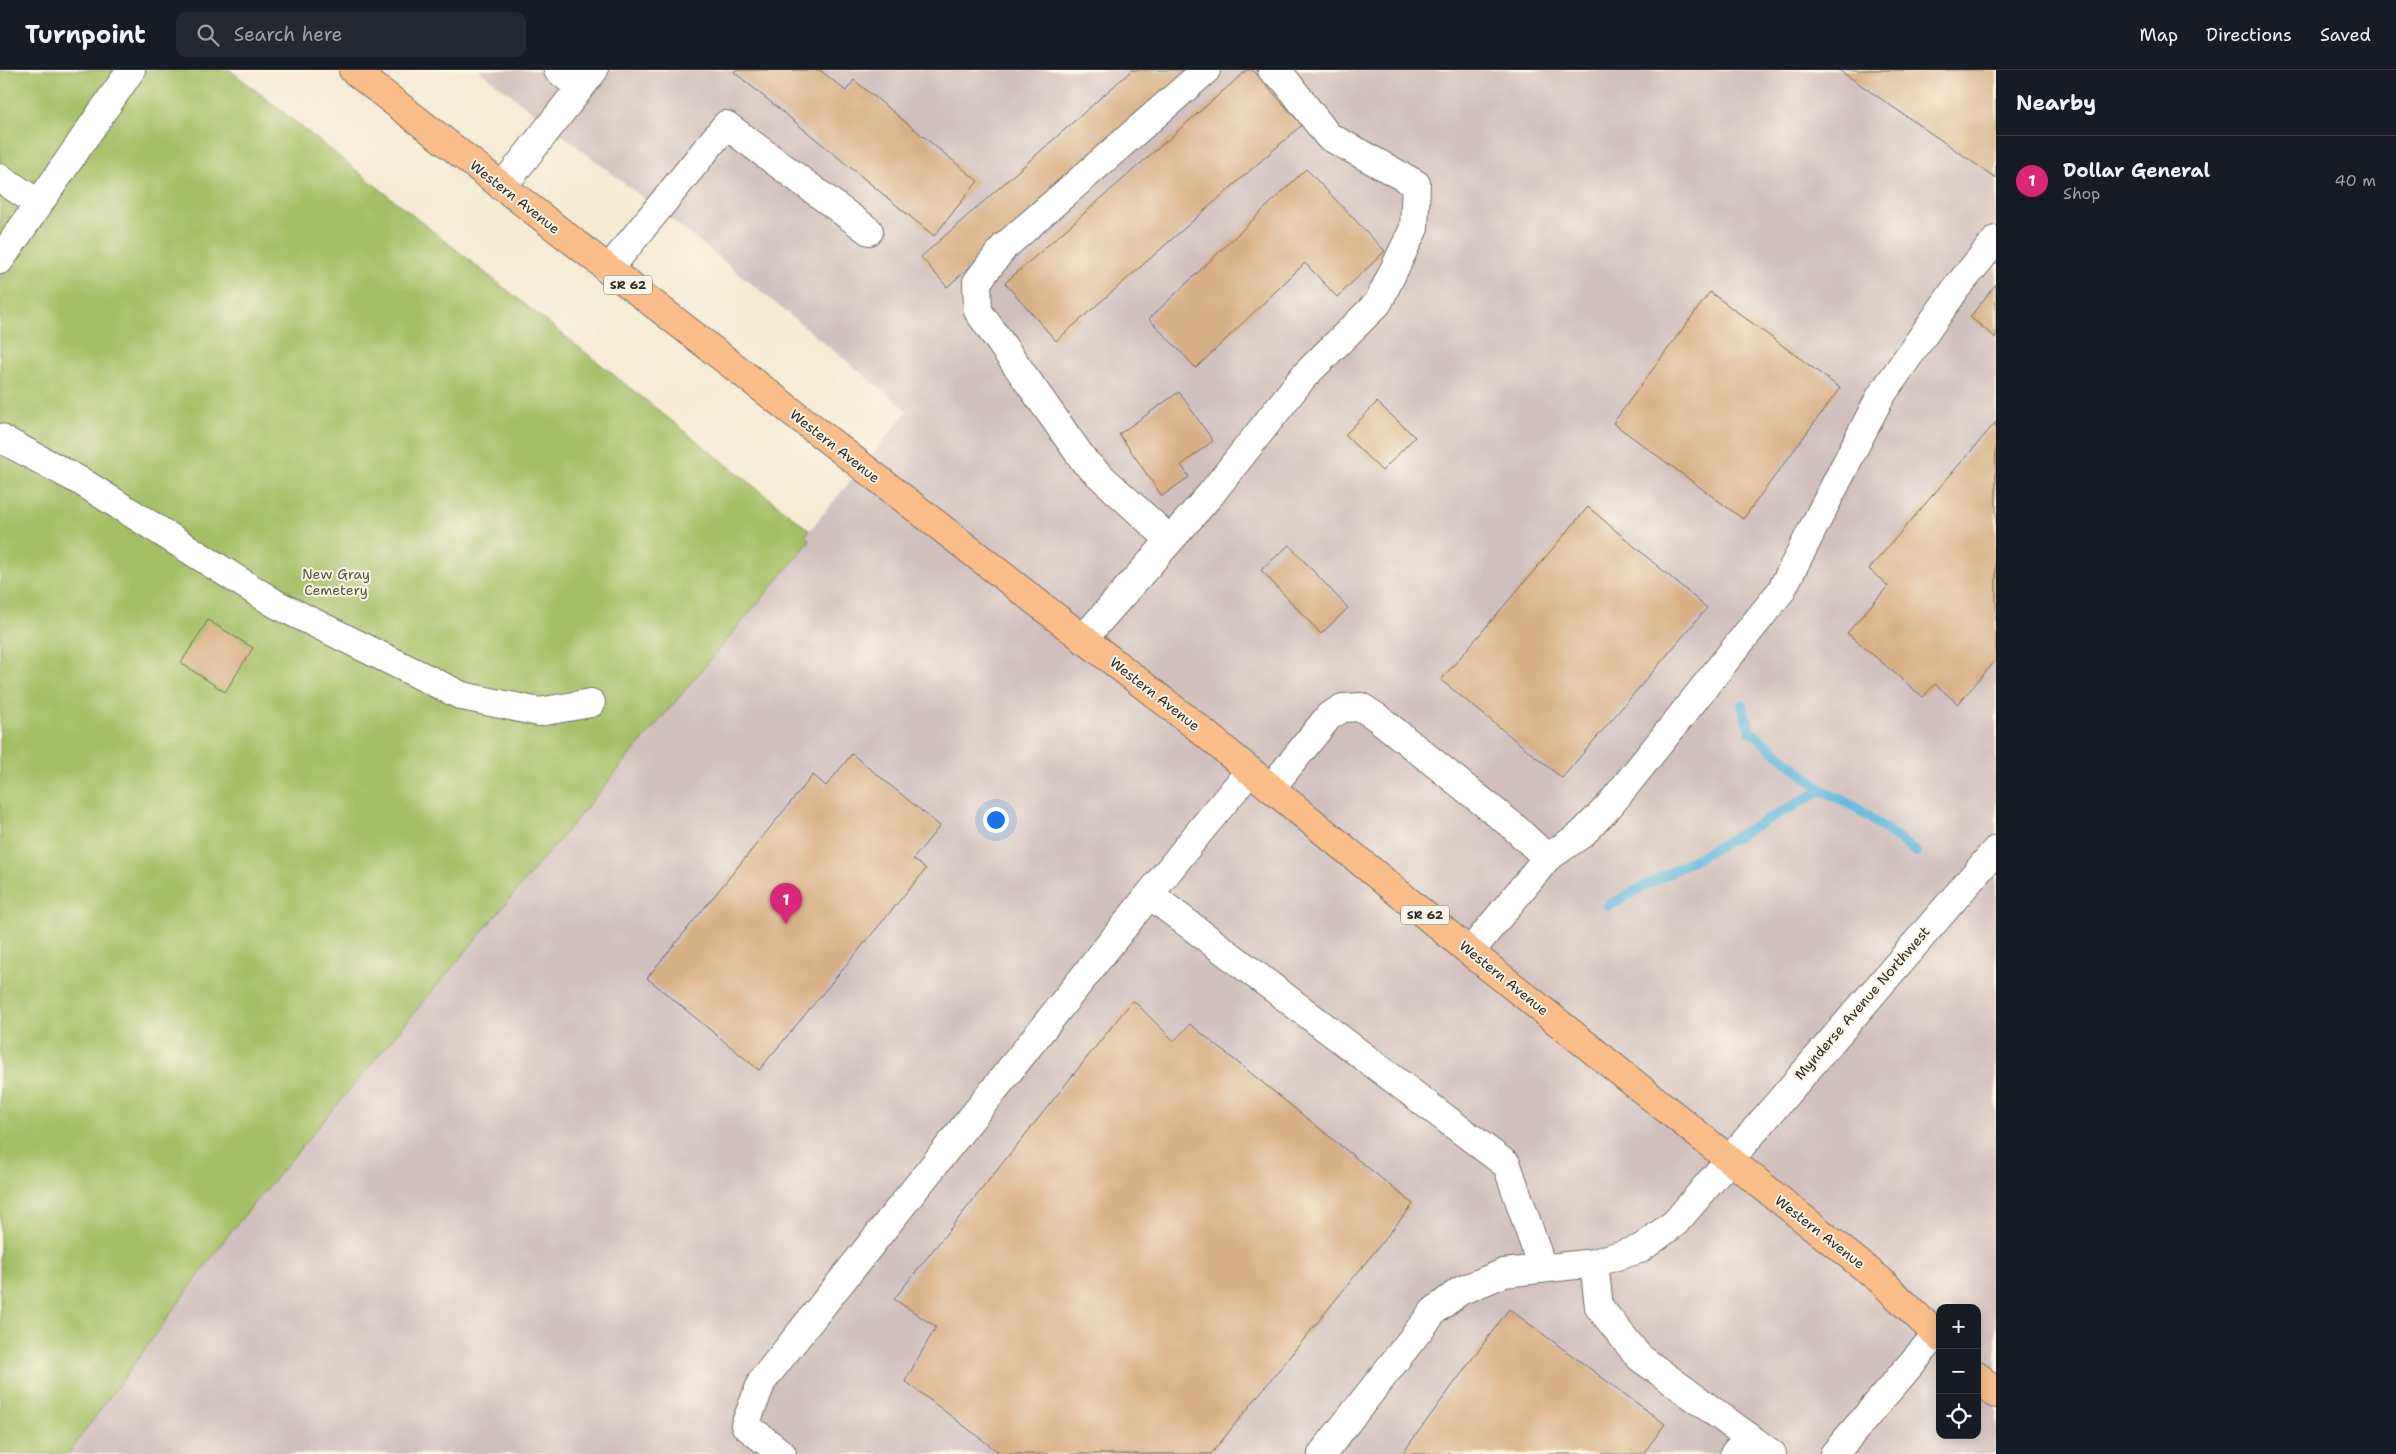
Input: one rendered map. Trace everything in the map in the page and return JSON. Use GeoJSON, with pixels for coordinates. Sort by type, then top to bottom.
{"type":"FeatureCollection","features":[{"type":"Feature","properties":{"kind":"main road","name":"Western Avenue"},"geometry":{"type":"LineString","coordinates":[[353,70],[1084,639],[1250,771],[1470,952],[1729,1157],[1796,1214],[1880,1280],[1936,1335]]}},
{"type":"Feature","properties":{"kind":"main road"},"geometry":{"type":"LineString","coordinates":[[1981,1379],[1996,1394]]}},
{"type":"Feature","properties":{"kind":"street"},"geometry":{"type":"LineString","coordinates":[[0,260],[131,70]]}},
{"type":"Feature","properties":{"kind":"street"},"geometry":{"type":"LineString","coordinates":[[502,187],[587,79],[558,70]]}},
{"type":"Feature","properties":{"kind":"street"},"geometry":{"type":"LineString","coordinates":[[1170,540],[1085,462],[978,311],[977,282],[1004,247],[1018,234],[1206,70]]}},
{"type":"Feature","properties":{"kind":"street"},"geometry":{"type":"LineString","coordinates":[[1084,639],[1210,495],[1304,376],[1378,303],[1414,228],[1416,184],[1328,136],[1285,80],[1272,70]]}},
{"type":"Feature","properties":{"kind":"street"},"geometry":{"type":"LineString","coordinates":[[608,270],[726,125],[869,231]]}},
{"type":"Feature","properties":{"kind":"street"},"geometry":{"type":"LineString","coordinates":[[0,178],[39,204]]}},
{"type":"Feature","properties":{"kind":"street"},"geometry":{"type":"LineString","coordinates":[[1470,952],[1548,858],[1582,834],[1610,805],[1781,591],[1880,397],[1958,287],[1996,240]]}},
{"type":"Feature","properties":{"kind":"street"},"geometry":{"type":"LineString","coordinates":[[0,438],[82,482],[276,604],[462,696],[539,712],[591,703]]}},
{"type":"Feature","properties":{"kind":"street"},"geometry":{"type":"LineString","coordinates":[[1271,788],[1329,716],[1343,708],[1361,707],[1378,718],[1514,827],[1548,858]]}},
{"type":"Feature","properties":{"kind":"street"},"geometry":{"type":"LineString","coordinates":[[782,1454],[745,1425],[762,1381],[1250,771]]}},
{"type":"Feature","properties":{"kind":"street","name":"Mynderse Avenue Northwest"},"geometry":{"type":"LineString","coordinates":[[1322,1454],[1434,1310],[1460,1291],[1504,1273],[1542,1267],[1594,1263],[1640,1249],[1675,1223],[1729,1157],[1996,850]]}},
{"type":"Feature","properties":{"kind":"street"},"geometry":{"type":"LineString","coordinates":[[1150,895],[1507,1165],[1542,1267]]}},
{"type":"Feature","properties":{"kind":"street"},"geometry":{"type":"LineString","coordinates":[[1594,1263],[1599,1307],[1639,1357],[1741,1445],[1772,1454]]}},
{"type":"Feature","properties":{"kind":"street"},"geometry":{"type":"LineString","coordinates":[[1834,1454],[1936,1339]]}},
{"type":"Feature","properties":{"kind":"shaded area"},"geometry":{"type":"Polygon","coordinates":[[[479,70],[1996,70],[1996,1454],[68,1454],[232,1230],[810,541],[805,536],[908,411],[705,246],[479,70]]]}},
{"type":"Feature","properties":{"kind":"green space","name":"New Gray Cemetery"},"geometry":{"type":"Polygon","coordinates":[[[0,70],[230,70],[809,530],[805,536],[810,541],[232,1230],[68,1454],[0,1454],[0,70]]]}},
{"type":"Feature","properties":{"kind":"building"},"geometry":{"type":"Polygon","coordinates":[[[736,70],[820,70],[846,91],[854,80],[978,181],[934,236],[734,72],[736,70]]]}},
{"type":"Feature","properties":{"kind":"building"},"geometry":{"type":"Polygon","coordinates":[[[1132,70],[1192,70],[947,287],[921,257],[1132,70]]]}},
{"type":"Feature","properties":{"kind":"building"},"geometry":{"type":"Polygon","coordinates":[[[1247,70],[1253,70],[1302,125],[1056,341],[1005,283],[1247,70]]]}},
{"type":"Feature","properties":{"kind":"building"},"geometry":{"type":"Polygon","coordinates":[[[1839,70],[1996,70],[1996,178],[1839,70]]]}},
{"type":"Feature","properties":{"kind":"building"},"geometry":{"type":"Polygon","coordinates":[[[1306,169],[1385,251],[1337,297],[1305,263],[1196,368],[1149,319],[1306,169]]]}},
{"type":"Feature","properties":{"kind":"building"},"geometry":{"type":"Polygon","coordinates":[[[1996,284],[1996,338],[1970,317],[1996,284]]]}},
{"type":"Feature","properties":{"kind":"building"},"geometry":{"type":"Polygon","coordinates":[[[1710,292],[1840,388],[1743,519],[1613,423],[1710,292]]]}},
{"type":"Feature","properties":{"kind":"building"},"geometry":{"type":"Polygon","coordinates":[[[1179,392],[1213,441],[1181,465],[1189,477],[1162,496],[1119,434],[1179,392]]]}},
{"type":"Feature","properties":{"kind":"building"},"geometry":{"type":"Polygon","coordinates":[[[1377,402],[1415,437],[1382,471],[1345,435],[1377,402]]]}},
{"type":"Feature","properties":{"kind":"building"},"geometry":{"type":"Polygon","coordinates":[[[1996,422],[1996,660],[1958,704],[1935,684],[1923,697],[1847,633],[1888,586],[1869,569],[1996,422]]]}},
{"type":"Feature","properties":{"kind":"building"},"geometry":{"type":"Polygon","coordinates":[[[1588,507],[1707,608],[1562,778],[1441,680],[1588,507]]]}},
{"type":"Feature","properties":{"kind":"building"},"geometry":{"type":"Polygon","coordinates":[[[1289,545],[1348,608],[1321,634],[1261,570],[1289,545]]]}},
{"type":"Feature","properties":{"kind":"building"},"geometry":{"type":"Polygon","coordinates":[[[208,620],[253,648],[225,692],[181,663],[208,620]]]}},
{"type":"Feature","properties":{"kind":"building"},"geometry":{"type":"Polygon","coordinates":[[[852,754],[940,826],[913,859],[926,869],[759,1070],[647,978],[813,775],[826,786],[852,754]]]}},
{"type":"Feature","properties":{"kind":"building"},"geometry":{"type":"Polygon","coordinates":[[[1133,1000],[1174,1041],[1190,1024],[1413,1204],[1211,1454],[1001,1454],[905,1381],[936,1327],[894,1299],[1133,1000]]]}},
{"type":"Feature","properties":{"kind":"building"},"geometry":{"type":"Polygon","coordinates":[[[1509,1309],[1665,1424],[1643,1454],[1402,1454],[1509,1309]]]}},
{"type":"Feature","properties":{"kind":"waterway"},"geometry":{"type":"LineString","coordinates":[[1742,705],[1750,731],[1822,790],[1857,808],[1916,852]]}},
{"type":"Feature","properties":{"kind":"waterway"},"geometry":{"type":"LineString","coordinates":[[1608,906],[1822,790]]}},
{"type":"Feature","properties":{"kind":"place","name":"Dollar General"},"geometry":{"type":"Point","coordinates":[786,924]}}]}
